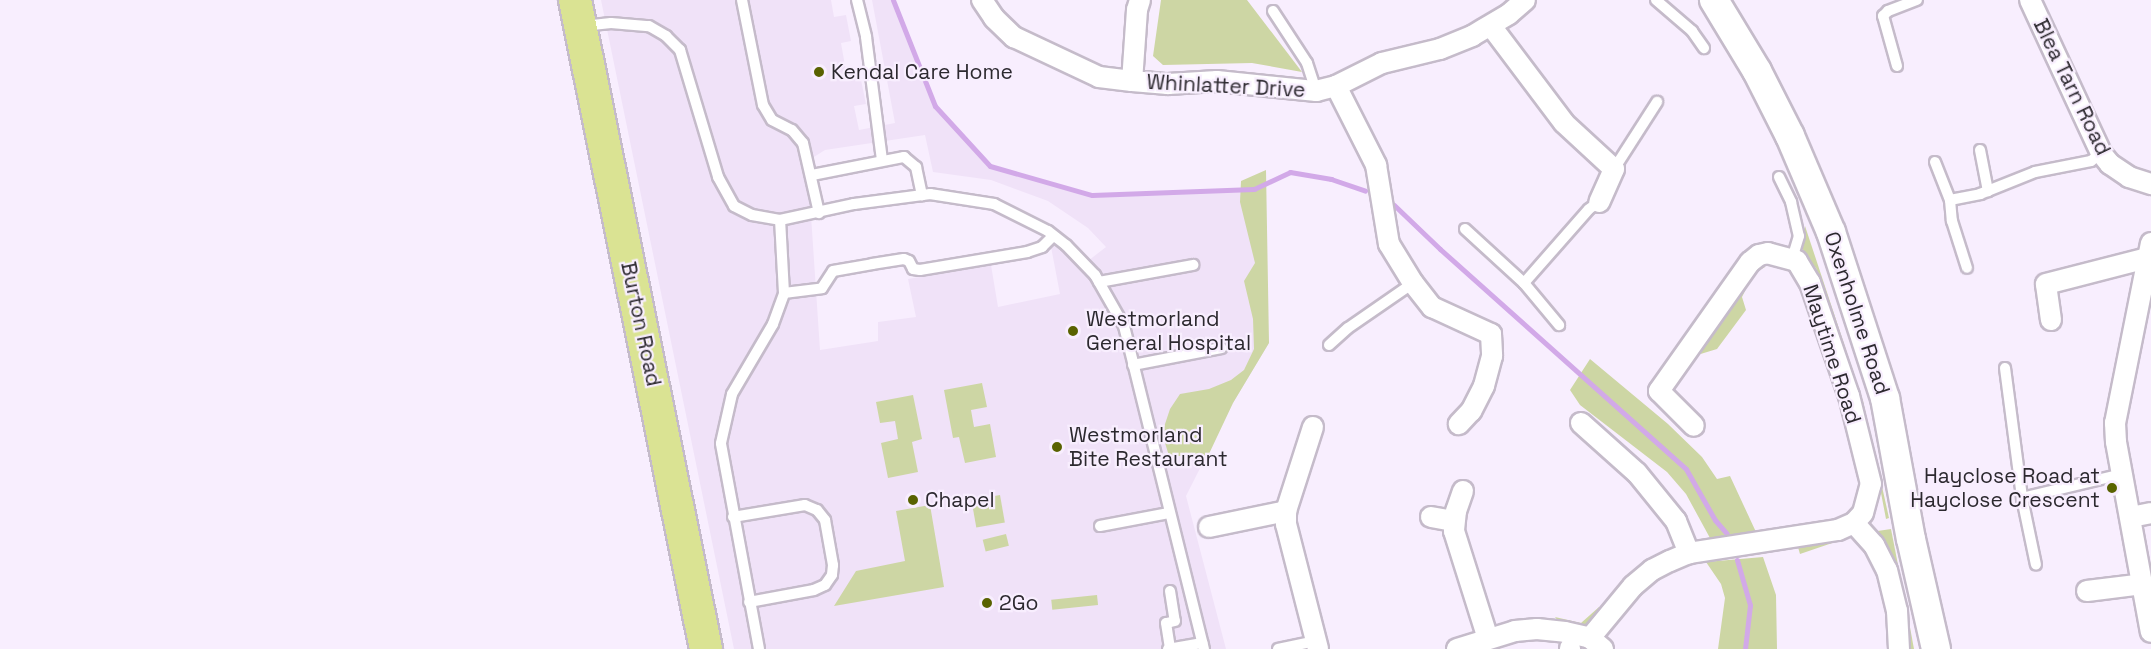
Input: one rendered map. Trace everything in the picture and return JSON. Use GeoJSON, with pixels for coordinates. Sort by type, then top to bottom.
{"type":"FeatureCollection","features":[{"type":"Feature","properties":{"kind":"main road","name":"Oxenholme Road"},"geometry":{"type":"LineString","coordinates":[[1714,0],[1756,71],[1790,136],[1831,232],[1885,398],[1911,538],[1936,649]]}},
{"type":"Feature","properties":{"kind":"main road","name":"Burton Road"},"geometry":{"type":"LineString","coordinates":[[577,13],[706,649]]}},
{"type":"Feature","properties":{"kind":"street"},"geometry":{"type":"LineString","coordinates":[[982,0],[994,18],[1023,41],[1099,77],[1132,81]]}},
{"type":"Feature","properties":{"kind":"street","name":"Whinlatter Drive"},"geometry":{"type":"LineString","coordinates":[[1140,0],[1137,10],[1132,81],[1168,84],[1217,81],[1316,91],[1336,86],[1382,63],[1440,49],[1491,26],[1525,0]]}},
{"type":"Feature","properties":{"kind":"street","name":"Blea Tarn Road"},"geometry":{"type":"LineString","coordinates":[[2030,0],[2101,153],[2110,164],[2129,177],[2151,184]]}},
{"type":"Feature","properties":{"kind":"street"},"geometry":{"type":"LineString","coordinates":[[1491,26],[1564,123],[1614,169],[1599,202]]}},
{"type":"Feature","properties":{"kind":"street"},"geometry":{"type":"LineString","coordinates":[[1336,86],[1376,165],[1389,244],[1413,283],[1432,307],[1479,320],[1491,334],[1492,356],[1484,386],[1471,411],[1459,424]]}},
{"type":"Feature","properties":{"kind":"street"},"geometry":{"type":"LineString","coordinates":[[2051,320],[2046,284],[2149,250],[2115,423],[2151,632]]}},
{"type":"Feature","properties":{"kind":"street","name":"Maytime Road"},"geometry":{"type":"LineString","coordinates":[[1694,426],[1659,391],[1750,262],[1759,255],[1768,253],[1792,259],[1802,265],[1849,396],[1871,484],[1867,503],[1854,523]]}},
{"type":"Feature","properties":{"kind":"street"},"geometry":{"type":"LineString","coordinates":[[1581,423],[1644,481],[1676,521],[1689,552]]}},
{"type":"Feature","properties":{"kind":"street"},"geometry":{"type":"LineString","coordinates":[[1313,427],[1286,511],[1286,524],[1317,645]]}},
{"type":"Feature","properties":{"kind":"street"},"geometry":{"type":"LineString","coordinates":[[1463,491],[1453,521],[1457,545],[1471,579],[1488,639]]}},
{"type":"Feature","properties":{"kind":"street"},"geometry":{"type":"LineString","coordinates":[[1209,527],[1286,511]]}},
{"type":"Feature","properties":{"kind":"street"},"geometry":{"type":"LineString","coordinates":[[2130,517],[2151,513]]}},
{"type":"Feature","properties":{"kind":"street"},"geometry":{"type":"LineString","coordinates":[[1431,517],[1453,521]]}},
{"type":"Feature","properties":{"kind":"street"},"geometry":{"type":"LineString","coordinates":[[1457,649],[1515,631],[1537,629],[1565,632],[1596,644],[1633,586],[1652,570],[1689,552],[1817,536],[1854,523],[1874,545],[1887,570],[1897,611],[1899,649]]}},
{"type":"Feature","properties":{"kind":"street"},"geometry":{"type":"LineString","coordinates":[[2087,591],[2143,584]]}},
{"type":"Feature","properties":{"kind":"lane"},"geometry":{"type":"LineString","coordinates":[[742,0],[763,105],[772,120],[792,130],[802,143],[812,175],[819,213]]}},
{"type":"Feature","properties":{"kind":"lane"},"geometry":{"type":"LineString","coordinates":[[857,0],[866,38],[882,160]]}},
{"type":"Feature","properties":{"kind":"lane"},"geometry":{"type":"LineString","coordinates":[[1656,0],[1692,32],[1704,48]]}},
{"type":"Feature","properties":{"kind":"lane"},"geometry":{"type":"LineString","coordinates":[[1897,66],[1883,16],[1888,11],[1917,0]]}},
{"type":"Feature","properties":{"kind":"lane"},"geometry":{"type":"LineString","coordinates":[[1273,11],[1307,63],[1316,91]]}},
{"type":"Feature","properties":{"kind":"lane"},"geometry":{"type":"LineString","coordinates":[[577,13],[649,26],[666,36],[680,50],[718,177],[734,206],[752,215],[780,220],[854,204],[922,195],[994,204],[1066,245],[1099,282],[1124,326],[1203,646],[1169,649],[1166,623],[1175,621],[1170,591]]}},
{"type":"Feature","properties":{"kind":"lane"},"geometry":{"type":"LineString","coordinates":[[1614,169],[1657,102]]}},
{"type":"Feature","properties":{"kind":"lane"},"geometry":{"type":"LineString","coordinates":[[1980,150],[1988,191]]}},
{"type":"Feature","properties":{"kind":"lane"},"geometry":{"type":"LineString","coordinates":[[1950,200],[1988,191],[2035,172],[2091,161],[2101,153]]}},
{"type":"Feature","properties":{"kind":"lane"},"geometry":{"type":"LineString","coordinates":[[812,175],[904,157],[916,166],[922,195]]}},
{"type":"Feature","properties":{"kind":"lane"},"geometry":{"type":"LineString","coordinates":[[1935,162],[1950,200],[1952,221],[1967,268]]}},
{"type":"Feature","properties":{"kind":"lane"},"geometry":{"type":"LineString","coordinates":[[1779,177],[1791,202],[1799,236],[1792,259]]}},
{"type":"Feature","properties":{"kind":"lane"},"geometry":{"type":"LineString","coordinates":[[1524,283],[1589,209],[1599,202]]}},
{"type":"Feature","properties":{"kind":"lane"},"geometry":{"type":"LineString","coordinates":[[759,649],[722,454],[723,426],[732,394],[773,324],[784,293],[780,220]]}},
{"type":"Feature","properties":{"kind":"lane"},"geometry":{"type":"LineString","coordinates":[[1465,230],[1524,283],[1559,325]]}},
{"type":"Feature","properties":{"kind":"lane"},"geometry":{"type":"LineString","coordinates":[[784,293],[822,288],[833,271],[903,259],[909,261],[913,269],[920,270],[1027,252],[1042,247],[1053,236]]}},
{"type":"Feature","properties":{"kind":"lane"},"geometry":{"type":"LineString","coordinates":[[1099,282],[1193,265]]}},
{"type":"Feature","properties":{"kind":"lane"},"geometry":{"type":"LineString","coordinates":[[1329,345],[1348,328],[1413,283]]}},
{"type":"Feature","properties":{"kind":"lane"},"geometry":{"type":"LineString","coordinates":[[1133,365],[1221,348]]}},
{"type":"Feature","properties":{"kind":"lane"},"geometry":{"type":"LineString","coordinates":[[2005,368],[2022,498],[2036,566]]}},
{"type":"Feature","properties":{"kind":"lane"},"geometry":{"type":"LineString","coordinates":[[2022,498],[2122,474]]}},
{"type":"Feature","properties":{"kind":"lane"},"geometry":{"type":"LineString","coordinates":[[733,517],[805,505],[817,510],[825,519],[833,565],[832,575],[825,585],[814,590],[749,602]]}},
{"type":"Feature","properties":{"kind":"lane"},"geometry":{"type":"LineString","coordinates":[[1100,526],[1169,513]]}},
{"type":"Feature","properties":{"kind":"lane"},"geometry":{"type":"LineString","coordinates":[[1278,649],[1317,645]]}},
{"type":"Feature","properties":{"kind":"shaded area","name":"Westmorland General Hospital"},"geometry":{"type":"Polygon","coordinates":[[[601,0],[831,0],[834,17],[846,15],[851,41],[841,43],[847,77],[860,75],[866,104],[854,106],[859,130],[895,123],[872,0],[892,0],[935,106],[990,166],[1092,195],[1254,189],[1269,343],[1233,403],[1186,496],[1226,649],[734,649],[601,0]],[[925,135],[825,150],[809,160],[819,213],[811,215],[820,350],[878,341],[878,322],[916,317],[908,279],[991,265],[998,307],[1060,294],[1048,231],[1084,264],[1106,247],[1088,228],[1048,201],[991,180],[933,172],[925,135]]]}},
{"type":"Feature","properties":{"kind":"green space"},"geometry":{"type":"Polygon","coordinates":[[[1161,0],[1247,0],[1302,72],[1252,63],[1163,65],[1153,56],[1161,0]]]}},
{"type":"Feature","properties":{"kind":"green space"},"geometry":{"type":"Polygon","coordinates":[[[1266,170],[1269,343],[1233,403],[1208,456],[1169,456],[1162,433],[1170,409],[1180,394],[1209,389],[1231,380],[1244,370],[1254,349],[1253,319],[1244,281],[1255,263],[1240,202],[1241,181],[1266,170]]]}},
{"type":"Feature","properties":{"kind":"green space"},"geometry":{"type":"Polygon","coordinates":[[[1805,226],[1863,401],[1889,518],[1886,519],[1867,420],[1848,357],[1816,268],[1802,258],[1805,226]]]}},
{"type":"Feature","properties":{"kind":"green space"},"geometry":{"type":"Polygon","coordinates":[[[1764,261],[1765,267],[1754,273],[1742,297],[1746,310],[1717,349],[1694,356],[1737,291],[1764,261]]]}},
{"type":"Feature","properties":{"kind":"green space"},"geometry":{"type":"Polygon","coordinates":[[[1590,359],[1668,424],[1702,457],[1717,479],[1730,476],[1756,532],[1710,538],[1686,494],[1667,472],[1580,405],[1570,390],[1590,359]]]}},
{"type":"Feature","properties":{"kind":"green space"},"geometry":{"type":"Polygon","coordinates":[[[982,383],[987,407],[971,410],[974,427],[990,424],[996,457],[965,463],[959,437],[953,438],[944,390],[982,383]]]}},
{"type":"Feature","properties":{"kind":"green space"},"geometry":{"type":"Polygon","coordinates":[[[913,395],[922,439],[912,442],[918,472],[888,478],[881,443],[898,439],[895,421],[880,423],[876,402],[913,395]]]}},
{"type":"Feature","properties":{"kind":"green space"},"geometry":{"type":"Polygon","coordinates":[[[1000,495],[1005,523],[976,528],[971,500],[1000,495]]]}},
{"type":"Feature","properties":{"kind":"green space"},"geometry":{"type":"Polygon","coordinates":[[[930,505],[944,587],[834,606],[856,571],[905,561],[896,511],[930,505]]]}},
{"type":"Feature","properties":{"kind":"green space"},"geometry":{"type":"Polygon","coordinates":[[[1891,529],[1914,649],[1906,649],[1871,532],[1891,529]]]}},
{"type":"Feature","properties":{"kind":"green space"},"geometry":{"type":"Polygon","coordinates":[[[1006,534],[1009,546],[986,551],[983,540],[1006,534]]]}},
{"type":"Feature","properties":{"kind":"green space"},"geometry":{"type":"Polygon","coordinates":[[[1841,540],[1800,554],[1797,544],[1841,540]]]}},
{"type":"Feature","properties":{"kind":"green space"},"geometry":{"type":"Polygon","coordinates":[[[1763,557],[1776,595],[1777,649],[1718,649],[1725,598],[1721,584],[1706,562],[1763,557]]]}},
{"type":"Feature","properties":{"kind":"green space"},"geometry":{"type":"Polygon","coordinates":[[[1097,595],[1098,605],[1052,610],[1051,600],[1097,595]]]}},
{"type":"Feature","properties":{"kind":"green space"},"geometry":{"type":"Polygon","coordinates":[[[1599,607],[1602,609],[1587,625],[1558,621],[1555,617],[1581,623],[1599,607]]]}},
{"type":"Feature","properties":{"kind":"waterway"},"geometry":{"type":"LineString","coordinates":[[893,0],[935,106],[990,166],[1092,195],[1254,189],[1290,172],[1331,179],[1365,191]]}},
{"type":"Feature","properties":{"kind":"waterway"},"geometry":{"type":"LineString","coordinates":[[1394,205],[1686,469],[1715,520],[1727,534]]}},
{"type":"Feature","properties":{"kind":"waterway"},"geometry":{"type":"LineString","coordinates":[[1737,560],[1750,605],[1745,649]]}},
{"type":"Feature","properties":{"kind":"place","name":"Kendal Care Home"},"geometry":{"type":"Point","coordinates":[819,72]}},
{"type":"Feature","properties":{"kind":"place","name":"Westmorland General Hospital"},"geometry":{"type":"Point","coordinates":[1073,331]}},
{"type":"Feature","properties":{"kind":"place","name":"Westmorland Bite Restaurant"},"geometry":{"type":"Point","coordinates":[1057,447]}},
{"type":"Feature","properties":{"kind":"place","name":"Hayclose Road at Hayclose Crescent"},"geometry":{"type":"Point","coordinates":[2112,488]}},
{"type":"Feature","properties":{"kind":"place","name":"Chapel"},"geometry":{"type":"Point","coordinates":[913,500]}},
{"type":"Feature","properties":{"kind":"place","name":"2Go"},"geometry":{"type":"Point","coordinates":[987,603]}}]}
